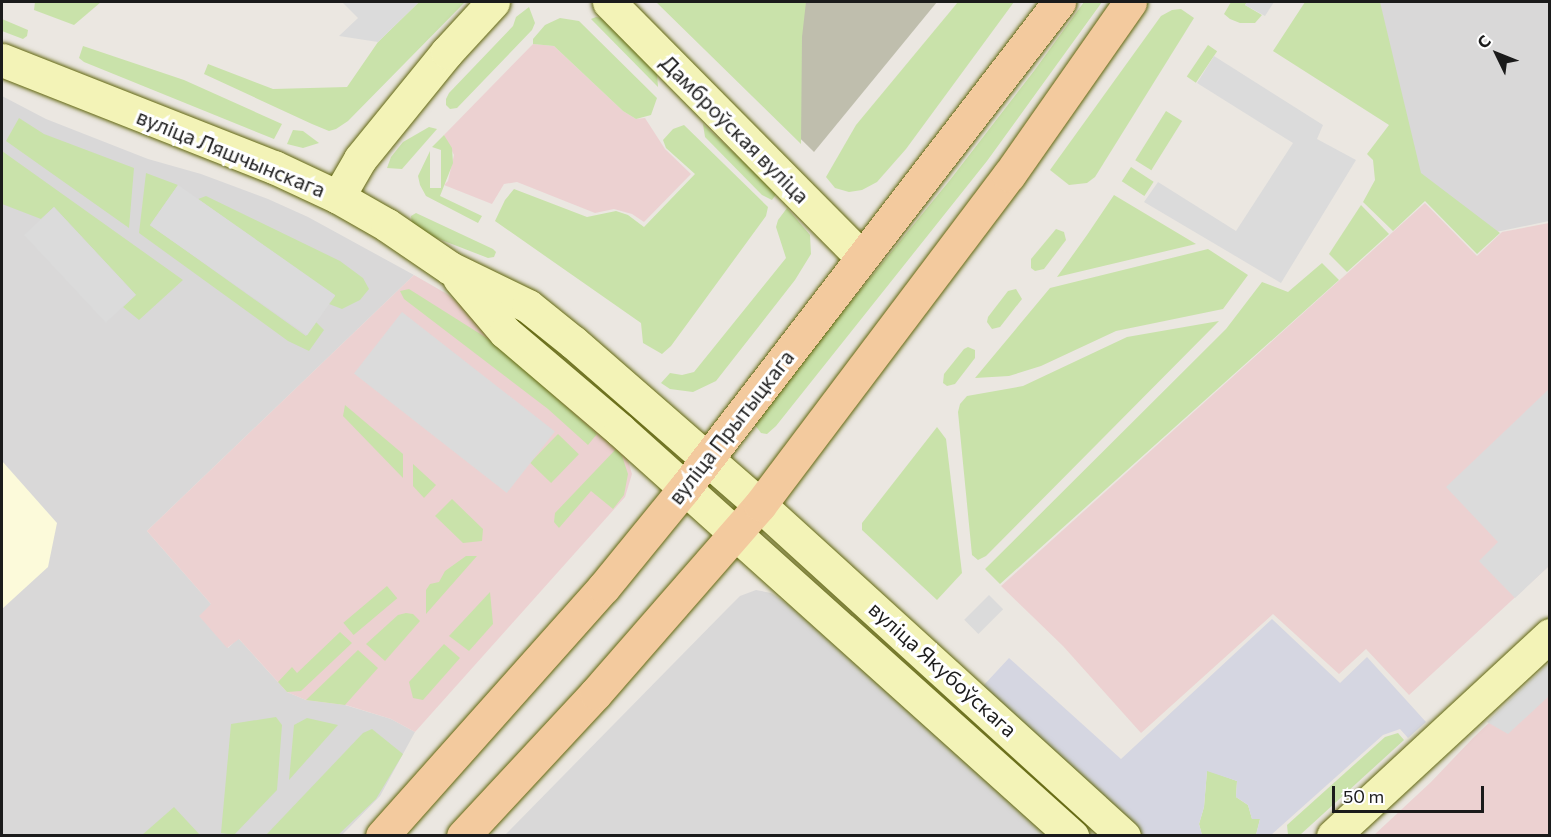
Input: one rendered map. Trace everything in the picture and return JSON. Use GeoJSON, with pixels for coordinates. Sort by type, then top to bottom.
{"type":"FeatureCollection","features":[{"type":"Feature","properties":{"kind":"main road"},"geometry":{"type":"LineString","coordinates":[[338,197],[360,159],[447,52],[494,2]]}},
{"type":"Feature","properties":{"kind":"main road","name":"Дамброўская вуліца"},"geometry":{"type":"LineString","coordinates":[[609,2],[861,257]]}},
{"type":"Feature","properties":{"kind":"main road","name":"вуліца Прытыцкага"},"geometry":{"type":"LineString","coordinates":[[382,836],[604,587],[684,489],[1059,2]]}},
{"type":"Feature","properties":{"kind":"main road"},"geometry":{"type":"LineString","coordinates":[[463,836],[596,693],[760,505],[1009,175],[1130,2]]}},
{"type":"Feature","properties":{"kind":"main road","name":"вуліца Ляшчынскага"},"geometry":{"type":"LineString","coordinates":[[2,60],[274,167],[338,197],[387,225],[450,268],[528,306],[760,505]]}},
{"type":"Feature","properties":{"kind":"main road","name":"вуліца Ляшчынскага"},"geometry":{"type":"LineString","coordinates":[[450,268],[505,332],[736,533]]}},
{"type":"Feature","properties":{"kind":"main road","name":"вуліца Якубоўскага"},"geometry":{"type":"LineString","coordinates":[[760,505],[1124,836]]}},
{"type":"Feature","properties":{"kind":"main road","name":"вуліца Якубоўскага"},"geometry":{"type":"LineString","coordinates":[[736,533],[1072,836]]}},
{"type":"Feature","properties":{"kind":"main road"},"geometry":{"type":"LineString","coordinates":[[1333,836],[1550,635]]}},
{"type":"Feature","properties":{"kind":"shaded area"},"geometry":{"type":"Polygon","coordinates":[[[342,2],[419,2],[378,42],[339,36],[358,18],[342,2]]]}},
{"type":"Feature","properties":{"kind":"shaded area"},"geometry":{"type":"Polygon","coordinates":[[[662,2],[937,2],[814,152],[662,2]]]}},
{"type":"Feature","properties":{"kind":"shaded area"},"geometry":{"type":"Polygon","coordinates":[[[1247,2],[1274,2],[1265,16],[1245,5],[1247,2]]]}},
{"type":"Feature","properties":{"kind":"shaded area"},"geometry":{"type":"Polygon","coordinates":[[[1371,2],[1549,2],[1549,221],[1496,232],[1419,174],[1371,2]]]}},
{"type":"Feature","properties":{"kind":"shaded area"},"geometry":{"type":"Polygon","coordinates":[[[533,44],[554,46],[623,111],[636,119],[645,118],[665,149],[691,174],[644,222],[632,214],[614,209],[595,213],[517,182],[504,184],[492,204],[444,185],[448,181],[454,155],[444,135],[533,44]]]}},
{"type":"Feature","properties":{"kind":"shaded area"},"geometry":{"type":"Polygon","coordinates":[[[1214,56],[1323,125],[1317,139],[1356,160],[1281,283],[1144,202],[1158,182],[1236,231],[1293,143],[1197,83],[1214,56]]]}},
{"type":"Feature","properties":{"kind":"shaded area"},"geometry":{"type":"Polygon","coordinates":[[[2,96],[46,119],[148,159],[201,174],[268,199],[308,217],[414,275],[147,531],[211,604],[228,648],[238,638],[287,692],[306,700],[345,705],[391,719],[415,732],[380,796],[342,835],[2,835],[2,96]]]}},
{"type":"Feature","properties":{"kind":"shaded area"},"geometry":{"type":"Polygon","coordinates":[[[178,185],[335,295],[307,335],[150,225],[178,185]]]}},
{"type":"Feature","properties":{"kind":"shaded area"},"geometry":{"type":"Polygon","coordinates":[[[1425,203],[1477,256],[1502,232],[1549,223],[1549,566],[1409,695],[1366,649],[1339,674],[1273,614],[1141,733],[1063,646],[1001,586],[1425,203]]]}},
{"type":"Feature","properties":{"kind":"shaded area"},"geometry":{"type":"Polygon","coordinates":[[[54,207],[136,295],[106,323],[24,235],[54,207]]]}},
{"type":"Feature","properties":{"kind":"shaded area"},"geometry":{"type":"Polygon","coordinates":[[[414,275],[447,294],[536,366],[625,451],[632,474],[625,497],[415,732],[391,719],[346,705],[306,700],[287,692],[239,639],[227,648],[199,616],[211,604],[147,531],[414,275]]]}},
{"type":"Feature","properties":{"kind":"shaded area"},"geometry":{"type":"Polygon","coordinates":[[[402,312],[555,431],[507,493],[354,373],[402,312]]]}},
{"type":"Feature","properties":{"kind":"shaded area"},"geometry":{"type":"Polygon","coordinates":[[[1549,389],[1549,566],[1515,598],[1479,561],[1498,542],[1446,487],[1549,389]]]}},
{"type":"Feature","properties":{"kind":"shaded area"},"geometry":{"type":"Polygon","coordinates":[[[2,461],[57,523],[48,567],[2,609],[2,461]]]}},
{"type":"Feature","properties":{"kind":"shaded area"},"geometry":{"type":"Polygon","coordinates":[[[756,590],[771,593],[789,605],[1047,835],[504,836],[740,596],[756,590]]]}},
{"type":"Feature","properties":{"kind":"shaded area"},"geometry":{"type":"Polygon","coordinates":[[[989,595],[1003,609],[978,634],[964,620],[989,595]]]}},
{"type":"Feature","properties":{"kind":"shaded area"},"geometry":{"type":"Polygon","coordinates":[[[1272,619],[1340,683],[1367,657],[1426,722],[1408,738],[1400,729],[1383,735],[1271,835],[1256,835],[1260,819],[1252,819],[1248,805],[1236,797],[1237,781],[1207,771],[1204,807],[1199,824],[1202,835],[1143,835],[983,686],[1009,658],[1121,759],[1272,619]]]}},
{"type":"Feature","properties":{"kind":"shaded area"},"geometry":{"type":"Polygon","coordinates":[[[1549,663],[1549,696],[1508,734],[1487,722],[1549,663]]]}},
{"type":"Feature","properties":{"kind":"shaded area"},"geometry":{"type":"Polygon","coordinates":[[[1549,666],[1549,835],[1373,836],[1431,782],[1473,738],[1549,666]]]}},
{"type":"Feature","properties":{"kind":"green space"},"geometry":{"type":"Polygon","coordinates":[[[35,2],[101,2],[74,25],[34,10],[35,2]]]}},
{"type":"Feature","properties":{"kind":"green space"},"geometry":{"type":"Polygon","coordinates":[[[419,2],[465,2],[348,121],[336,129],[329,131],[312,124],[204,74],[208,64],[273,89],[347,87],[378,42],[419,2]]]}},
{"type":"Feature","properties":{"kind":"green space"},"geometry":{"type":"Polygon","coordinates":[[[656,2],[806,2],[802,37],[801,144],[656,2]]]}},
{"type":"Feature","properties":{"kind":"green space"},"geometry":{"type":"Polygon","coordinates":[[[958,2],[1014,2],[906,149],[877,182],[862,190],[849,192],[835,188],[826,177],[856,125],[958,2]]]}},
{"type":"Feature","properties":{"kind":"green space"},"geometry":{"type":"Polygon","coordinates":[[[1084,2],[1102,2],[987,161],[776,426],[767,434],[761,433],[755,425],[766,406],[950,180],[1084,2]]]}},
{"type":"Feature","properties":{"kind":"green space"},"geometry":{"type":"Polygon","coordinates":[[[1231,2],[1247,2],[1245,5],[1262,15],[1255,23],[1240,23],[1230,19],[1224,14],[1231,2]]]}},
{"type":"Feature","properties":{"kind":"green space"},"geometry":{"type":"Polygon","coordinates":[[[1305,2],[1380,2],[1421,173],[1500,233],[1477,254],[1425,201],[1393,231],[1363,202],[1375,180],[1373,160],[1367,154],[1389,125],[1273,51],[1305,2]]]}},
{"type":"Feature","properties":{"kind":"green space"},"geometry":{"type":"Polygon","coordinates":[[[529,7],[535,23],[532,30],[457,108],[450,109],[446,105],[449,93],[513,26],[516,17],[529,7]]]}},
{"type":"Feature","properties":{"kind":"green space"},"geometry":{"type":"Polygon","coordinates":[[[1181,9],[1194,18],[1095,177],[1087,183],[1069,185],[1050,170],[1161,16],[1172,10],[1181,9]]]}},
{"type":"Feature","properties":{"kind":"green space"},"geometry":{"type":"Polygon","coordinates":[[[560,18],[579,21],[657,98],[651,115],[636,119],[623,111],[554,46],[533,44],[533,39],[545,25],[560,18]]]}},
{"type":"Feature","properties":{"kind":"green space"},"geometry":{"type":"Polygon","coordinates":[[[601,18],[657,73],[658,87],[591,19],[601,18]]]}},
{"type":"Feature","properties":{"kind":"green space"},"geometry":{"type":"Polygon","coordinates":[[[2,19],[28,30],[27,36],[23,39],[2,31],[2,19]]]}},
{"type":"Feature","properties":{"kind":"green space"},"geometry":{"type":"Polygon","coordinates":[[[1208,45],[1217,51],[1196,83],[1187,77],[1208,45]]]}},
{"type":"Feature","properties":{"kind":"green space"},"geometry":{"type":"Polygon","coordinates":[[[83,46],[184,80],[282,124],[274,139],[84,62],[79,58],[83,46]]]}},
{"type":"Feature","properties":{"kind":"green space"},"geometry":{"type":"Polygon","coordinates":[[[1166,111],[1182,121],[1151,170],[1135,160],[1166,111]]]}},
{"type":"Feature","properties":{"kind":"green space"},"geometry":{"type":"Polygon","coordinates":[[[19,118],[44,134],[134,168],[129,228],[6,141],[19,118]]]}},
{"type":"Feature","properties":{"kind":"green space"},"geometry":{"type":"Polygon","coordinates":[[[703,124],[777,193],[772,200],[762,195],[705,137],[703,124]]]}},
{"type":"Feature","properties":{"kind":"green space"},"geometry":{"type":"Polygon","coordinates":[[[684,125],[768,207],[766,216],[671,346],[662,354],[643,343],[641,323],[495,221],[505,200],[514,189],[587,217],[616,211],[628,215],[644,227],[695,174],[666,148],[663,140],[673,129],[684,125]]]}},
{"type":"Feature","properties":{"kind":"green space"},"geometry":{"type":"Polygon","coordinates":[[[429,127],[437,129],[402,169],[387,168],[391,157],[403,142],[429,127]]]}},
{"type":"Feature","properties":{"kind":"green space"},"geometry":{"type":"Polygon","coordinates":[[[293,130],[303,131],[319,143],[303,148],[287,144],[293,130]]]}},
{"type":"Feature","properties":{"kind":"green space"},"geometry":{"type":"Polygon","coordinates":[[[444,135],[452,148],[453,163],[440,196],[482,216],[478,223],[426,196],[420,185],[418,176],[430,151],[430,188],[441,188],[441,150],[432,147],[444,135]]]}},
{"type":"Feature","properties":{"kind":"green space"},"geometry":{"type":"Polygon","coordinates":[[[2,151],[183,280],[139,320],[123,307],[136,295],[54,207],[41,219],[2,204],[2,151]]]}},
{"type":"Feature","properties":{"kind":"green space"},"geometry":{"type":"Polygon","coordinates":[[[1131,167],[1154,182],[1144,196],[1122,181],[1131,167]]]}},
{"type":"Feature","properties":{"kind":"green space"},"geometry":{"type":"Polygon","coordinates":[[[146,173],[178,185],[150,225],[306,336],[316,322],[324,330],[309,351],[288,341],[139,233],[146,173]]]}},
{"type":"Feature","properties":{"kind":"green space"},"geometry":{"type":"Polygon","coordinates":[[[1114,195],[1196,244],[1057,277],[1087,235],[1114,195]]]}},
{"type":"Feature","properties":{"kind":"green space"},"geometry":{"type":"Polygon","coordinates":[[[206,196],[340,261],[363,278],[369,289],[360,300],[342,309],[329,304],[335,296],[198,199],[206,196]]]}},
{"type":"Feature","properties":{"kind":"green space"},"geometry":{"type":"Polygon","coordinates":[[[1361,205],[1389,234],[1347,272],[1329,254],[1361,205]]]}},
{"type":"Feature","properties":{"kind":"green space"},"geometry":{"type":"Polygon","coordinates":[[[787,208],[810,235],[811,254],[795,280],[716,381],[693,392],[670,389],[661,383],[670,373],[682,375],[694,372],[786,258],[776,227],[787,208]]]}},
{"type":"Feature","properties":{"kind":"green space"},"geometry":{"type":"Polygon","coordinates":[[[416,213],[493,249],[496,252],[494,257],[488,258],[426,234],[412,223],[411,216],[416,213]]]}},
{"type":"Feature","properties":{"kind":"green space"},"geometry":{"type":"Polygon","coordinates":[[[1056,229],[1064,232],[1066,240],[1044,269],[1035,271],[1031,268],[1031,259],[1056,229]]]}},
{"type":"Feature","properties":{"kind":"green space"},"geometry":{"type":"Polygon","coordinates":[[[1208,249],[1248,275],[1223,309],[1116,331],[1041,366],[1009,376],[975,378],[1050,288],[1208,249]]]}},
{"type":"Feature","properties":{"kind":"green space"},"geometry":{"type":"Polygon","coordinates":[[[1322,263],[1339,280],[1000,584],[985,569],[1226,329],[1262,282],[1288,292],[1322,263]]]}},
{"type":"Feature","properties":{"kind":"green space"},"geometry":{"type":"Polygon","coordinates":[[[409,289],[493,342],[597,434],[588,445],[548,409],[404,299],[400,291],[409,289]]]}},
{"type":"Feature","properties":{"kind":"green space"},"geometry":{"type":"Polygon","coordinates":[[[1016,289],[1022,299],[1000,327],[992,329],[987,322],[988,317],[1008,291],[1016,289]]]}},
{"type":"Feature","properties":{"kind":"green space"},"geometry":{"type":"Polygon","coordinates":[[[1219,321],[986,556],[978,560],[972,555],[958,412],[960,404],[967,396],[1023,386],[1127,337],[1219,321]]]}},
{"type":"Feature","properties":{"kind":"green space"},"geometry":{"type":"Polygon","coordinates":[[[968,347],[975,350],[975,358],[955,384],[947,386],[943,383],[944,374],[968,347]]]}},
{"type":"Feature","properties":{"kind":"green space"},"geometry":{"type":"Polygon","coordinates":[[[345,405],[403,454],[403,478],[343,416],[345,405]]]}},
{"type":"Feature","properties":{"kind":"green space"},"geometry":{"type":"Polygon","coordinates":[[[937,427],[946,439],[962,573],[937,600],[862,530],[862,523],[937,427]]]}},
{"type":"Feature","properties":{"kind":"green space"},"geometry":{"type":"Polygon","coordinates":[[[558,434],[579,454],[551,483],[530,463],[558,434]]]}},
{"type":"Feature","properties":{"kind":"green space"},"geometry":{"type":"Polygon","coordinates":[[[616,449],[622,456],[628,474],[624,495],[613,509],[591,491],[559,528],[554,522],[555,513],[616,449]]]}},
{"type":"Feature","properties":{"kind":"green space"},"geometry":{"type":"Polygon","coordinates":[[[413,464],[436,485],[424,498],[413,486],[413,464]]]}},
{"type":"Feature","properties":{"kind":"green space"},"geometry":{"type":"Polygon","coordinates":[[[452,499],[483,529],[482,541],[463,543],[435,516],[452,499]]]}},
{"type":"Feature","properties":{"kind":"green space"},"geometry":{"type":"Polygon","coordinates":[[[466,556],[477,556],[426,614],[426,590],[430,584],[439,582],[445,571],[466,556]]]}},
{"type":"Feature","properties":{"kind":"green space"},"geometry":{"type":"Polygon","coordinates":[[[387,586],[397,598],[354,635],[343,623],[387,586]]]}},
{"type":"Feature","properties":{"kind":"green space"},"geometry":{"type":"Polygon","coordinates":[[[490,592],[493,624],[469,651],[449,636],[490,592]]]}},
{"type":"Feature","properties":{"kind":"green space"},"geometry":{"type":"Polygon","coordinates":[[[413,614],[420,621],[385,661],[366,644],[398,615],[413,614]]]}},
{"type":"Feature","properties":{"kind":"green space"},"geometry":{"type":"Polygon","coordinates":[[[340,632],[352,643],[301,691],[287,692],[278,682],[292,667],[297,673],[340,632]]]}},
{"type":"Feature","properties":{"kind":"green space"},"geometry":{"type":"Polygon","coordinates":[[[444,644],[460,658],[423,700],[413,698],[409,682],[444,644]]]}},
{"type":"Feature","properties":{"kind":"green space"},"geometry":{"type":"Polygon","coordinates":[[[358,650],[378,668],[345,705],[306,700],[358,650]]]}},
{"type":"Feature","properties":{"kind":"green space"},"geometry":{"type":"Polygon","coordinates":[[[276,717],[282,725],[277,790],[234,835],[221,833],[231,724],[276,717]]]}},
{"type":"Feature","properties":{"kind":"green space"},"geometry":{"type":"Polygon","coordinates":[[[307,718],[338,725],[289,780],[294,725],[307,718]]]}},
{"type":"Feature","properties":{"kind":"green space"},"geometry":{"type":"Polygon","coordinates":[[[372,729],[403,754],[376,799],[338,835],[266,835],[363,733],[372,729]]]}},
{"type":"Feature","properties":{"kind":"green space"},"geometry":{"type":"Polygon","coordinates":[[[1398,733],[1404,740],[1300,835],[1288,835],[1287,825],[1385,737],[1398,733]]]}},
{"type":"Feature","properties":{"kind":"green space"},"geometry":{"type":"Polygon","coordinates":[[[1207,770],[1237,781],[1236,797],[1248,805],[1252,819],[1260,819],[1256,835],[1202,835],[1199,824],[1204,807],[1207,770]]]}},
{"type":"Feature","properties":{"kind":"green space"},"geometry":{"type":"Polygon","coordinates":[[[174,807],[200,835],[142,835],[174,807]]]}}]}
